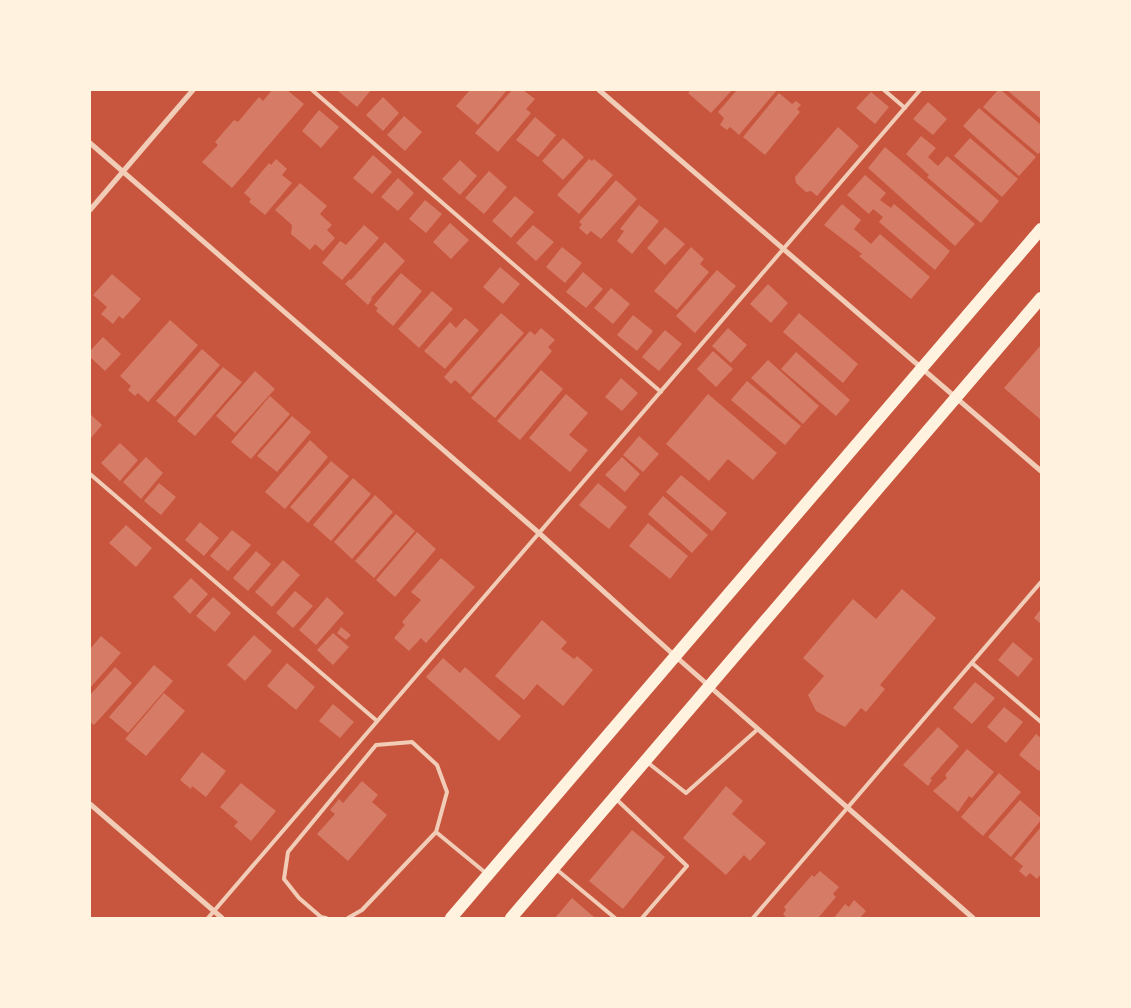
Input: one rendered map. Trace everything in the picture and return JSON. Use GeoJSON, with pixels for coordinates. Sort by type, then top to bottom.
{"type":"FeatureCollection","features":[{"type":"Feature","properties":{"kind":"main road"},"geometry":{"type":"LineString","coordinates":[[451,918],[1041,229]]}},
{"type":"Feature","properties":{"kind":"main road"},"geometry":{"type":"LineString","coordinates":[[511,918],[1041,298]]}},
{"type":"Feature","properties":{"kind":"street"},"geometry":{"type":"LineString","coordinates":[[90,210],[193,90]]}},
{"type":"Feature","properties":{"kind":"street"},"geometry":{"type":"LineString","coordinates":[[599,90],[1041,471]]}},
{"type":"Feature","properties":{"kind":"street"},"geometry":{"type":"LineString","coordinates":[[90,142],[539,533],[675,656],[973,918]]}},
{"type":"Feature","properties":{"kind":"street"},"geometry":{"type":"LineString","coordinates":[[90,804],[222,918]]}},
{"type":"Feature","properties":{"kind":"lane"},"geometry":{"type":"LineString","coordinates":[[312,90],[661,392]]}},
{"type":"Feature","properties":{"kind":"lane"},"geometry":{"type":"LineString","coordinates":[[884,90],[905,108]]}},
{"type":"Feature","properties":{"kind":"lane"},"geometry":{"type":"LineString","coordinates":[[208,918],[920,90]]}},
{"type":"Feature","properties":{"kind":"lane"},"geometry":{"type":"LineString","coordinates":[[90,474],[377,721]]}},
{"type":"Feature","properties":{"kind":"lane"},"geometry":{"type":"LineString","coordinates":[[753,918],[1041,582]]}},
{"type":"Feature","properties":{"kind":"lane"},"geometry":{"type":"LineString","coordinates":[[972,663],[1041,722]]}},
{"type":"Feature","properties":{"kind":"lane"},"geometry":{"type":"LineString","coordinates":[[646,761],[686,793],[758,729]]}},
{"type":"Feature","properties":{"kind":"lane"},"geometry":{"type":"LineString","coordinates":[[326,918],[321,917],[298,898],[284,879],[288,852],[376,745],[412,742],[437,765],[447,792],[436,832],[362,910],[348,918]]}},
{"type":"Feature","properties":{"kind":"lane"},"geometry":{"type":"LineString","coordinates":[[614,798],[687,866],[642,918]]}},
{"type":"Feature","properties":{"kind":"lane"},"geometry":{"type":"LineString","coordinates":[[436,832],[488,874]]}},
{"type":"Feature","properties":{"kind":"lane"},"geometry":{"type":"LineString","coordinates":[[554,867],[615,918]]}},
{"type":"Feature","properties":{"kind":"building"},"geometry":{"type":"Polygon","coordinates":[[[272,90],[287,90],[304,104],[232,188],[202,162],[218,145],[215,142],[234,120],[238,122],[259,97],[263,101],[272,90]]]}},
{"type":"Feature","properties":{"kind":"building"},"geometry":{"type":"Polygon","coordinates":[[[337,90],[371,90],[357,107],[337,90]]]}},
{"type":"Feature","properties":{"kind":"building"},"geometry":{"type":"Polygon","coordinates":[[[470,90],[507,90],[478,125],[456,106],[470,90]]]}},
{"type":"Feature","properties":{"kind":"building"},"geometry":{"type":"Polygon","coordinates":[[[512,90],[523,90],[535,99],[526,109],[531,113],[498,152],[475,133],[512,90]]]}},
{"type":"Feature","properties":{"kind":"building"},"geometry":{"type":"Polygon","coordinates":[[[691,90],[732,90],[711,113],[688,93],[691,90]]]}},
{"type":"Feature","properties":{"kind":"building"},"geometry":{"type":"Polygon","coordinates":[[[737,90],[777,90],[739,135],[730,127],[727,130],[720,125],[724,118],[718,112],[737,90]]]}},
{"type":"Feature","properties":{"kind":"building"},"geometry":{"type":"Polygon","coordinates":[[[998,90],[1001,90],[1041,125],[1041,151],[1038,154],[983,107],[998,90]]]}},
{"type":"Feature","properties":{"kind":"building"},"geometry":{"type":"Polygon","coordinates":[[[1007,90],[1041,90],[1041,119],[1007,90]]]}},
{"type":"Feature","properties":{"kind":"building"},"geometry":{"type":"Polygon","coordinates":[[[871,92],[889,107],[875,124],[856,108],[871,92]]]}},
{"type":"Feature","properties":{"kind":"building"},"geometry":{"type":"Polygon","coordinates":[[[779,93],[792,104],[796,101],[801,105],[797,109],[800,112],[765,155],[743,137],[779,93]]]}},
{"type":"Feature","properties":{"kind":"building"},"geometry":{"type":"Polygon","coordinates":[[[383,97],[399,113],[383,131],[366,115],[383,97]]]}},
{"type":"Feature","properties":{"kind":"building"},"geometry":{"type":"Polygon","coordinates":[[[928,102],[947,119],[933,135],[913,119],[928,102]]]}},
{"type":"Feature","properties":{"kind":"building"},"geometry":{"type":"Polygon","coordinates":[[[979,108],[1036,157],[1019,176],[963,126],[979,108]]]}},
{"type":"Feature","properties":{"kind":"building"},"geometry":{"type":"Polygon","coordinates":[[[319,110],[339,127],[321,148],[302,131],[319,110]]]}},
{"type":"Feature","properties":{"kind":"building"},"geometry":{"type":"Polygon","coordinates":[[[404,116],[422,132],[405,151],[387,135],[404,116]]]}},
{"type":"Feature","properties":{"kind":"building"},"geometry":{"type":"Polygon","coordinates":[[[535,117],[556,135],[538,157],[516,140],[535,117]]]}},
{"type":"Feature","properties":{"kind":"building"},"geometry":{"type":"Polygon","coordinates":[[[838,127],[859,146],[817,196],[811,191],[806,192],[796,183],[795,177],[838,127]]]}},
{"type":"Feature","properties":{"kind":"building"},"geometry":{"type":"Polygon","coordinates":[[[921,136],[936,148],[928,157],[938,166],[947,156],[999,201],[981,223],[927,177],[929,175],[906,154],[921,136]]]}},
{"type":"Feature","properties":{"kind":"building"},"geometry":{"type":"Polygon","coordinates":[[[563,138],[584,157],[563,180],[542,161],[563,138]]]}},
{"type":"Feature","properties":{"kind":"building"},"geometry":{"type":"Polygon","coordinates":[[[970,138],[1018,179],[1002,197],[954,156],[970,138]]]}},
{"type":"Feature","properties":{"kind":"building"},"geometry":{"type":"Polygon","coordinates":[[[885,147],[975,224],[955,246],[868,168],[885,147]]]}},
{"type":"Feature","properties":{"kind":"building"},"geometry":{"type":"Polygon","coordinates":[[[373,155],[392,172],[372,194],[353,178],[373,155]]]}},
{"type":"Feature","properties":{"kind":"building"},"geometry":{"type":"Polygon","coordinates":[[[276,159],[287,169],[282,175],[292,183],[265,215],[249,202],[251,199],[244,193],[269,163],[271,165],[276,159]]]}},
{"type":"Feature","properties":{"kind":"building"},"geometry":{"type":"Polygon","coordinates":[[[589,159],[592,161],[594,159],[613,175],[579,214],[557,195],[589,159]]]}},
{"type":"Feature","properties":{"kind":"building"},"geometry":{"type":"Polygon","coordinates":[[[460,160],[477,176],[460,195],[442,179],[460,160]]]}},
{"type":"Feature","properties":{"kind":"building"},"geometry":{"type":"Polygon","coordinates":[[[489,171],[507,187],[484,214],[465,198],[489,171]]]}},
{"type":"Feature","properties":{"kind":"building"},"geometry":{"type":"Polygon","coordinates":[[[865,175],[886,193],[880,200],[891,208],[894,204],[950,251],[935,270],[879,222],[883,217],[873,209],[869,214],[847,195],[865,175]]]}},
{"type":"Feature","properties":{"kind":"building"},"geometry":{"type":"Polygon","coordinates":[[[398,178],[414,193],[398,211],[381,197],[398,178]]]}},
{"type":"Feature","properties":{"kind":"building"},"geometry":{"type":"Polygon","coordinates":[[[616,180],[637,199],[601,239],[591,231],[587,235],[579,228],[582,224],[579,222],[616,180]]]}},
{"type":"Feature","properties":{"kind":"building"},"geometry":{"type":"Polygon","coordinates":[[[300,183],[327,206],[320,214],[332,225],[327,230],[335,238],[323,251],[315,244],[310,250],[291,234],[292,225],[275,210],[300,183]]]}},
{"type":"Feature","properties":{"kind":"building"},"geometry":{"type":"Polygon","coordinates":[[[515,196],[534,212],[511,238],[492,221],[515,196]]]}},
{"type":"Feature","properties":{"kind":"building"},"geometry":{"type":"Polygon","coordinates":[[[425,200],[442,214],[426,233],[409,219],[425,200]]]}},
{"type":"Feature","properties":{"kind":"building"},"geometry":{"type":"Polygon","coordinates":[[[842,204],[861,220],[854,229],[871,244],[880,234],[930,277],[911,299],[859,256],[862,254],[824,225],[842,204]]]}},
{"type":"Feature","properties":{"kind":"building"},"geometry":{"type":"Polygon","coordinates":[[[639,205],[659,221],[632,254],[617,241],[624,231],[620,229],[639,205]]]}},
{"type":"Feature","properties":{"kind":"building"},"geometry":{"type":"Polygon","coordinates":[[[450,223],[469,240],[451,259],[433,242],[450,223]]]}},
{"type":"Feature","properties":{"kind":"building"},"geometry":{"type":"Polygon","coordinates":[[[364,225],[379,238],[342,280],[322,263],[340,241],[346,245],[364,225]]]}},
{"type":"Feature","properties":{"kind":"building"},"geometry":{"type":"Polygon","coordinates":[[[533,225],[554,242],[536,261],[516,243],[533,225]]]}},
{"type":"Feature","properties":{"kind":"building"},"geometry":{"type":"Polygon","coordinates":[[[665,227],[685,244],[665,265],[647,248],[665,227]]]}},
{"type":"Feature","properties":{"kind":"building"},"geometry":{"type":"Polygon","coordinates":[[[385,242],[405,261],[371,298],[368,305],[345,284],[351,280],[385,242]]]}},
{"type":"Feature","properties":{"kind":"building"},"geometry":{"type":"Polygon","coordinates":[[[562,247],[582,263],[565,283],[546,267],[562,247]]]}},
{"type":"Feature","properties":{"kind":"building"},"geometry":{"type":"Polygon","coordinates":[[[691,247],[704,259],[700,264],[709,272],[677,310],[654,291],[691,247]]]}},
{"type":"Feature","properties":{"kind":"building"},"geometry":{"type":"Polygon","coordinates":[[[500,267],[520,284],[503,304],[483,287],[500,267]]]}},
{"type":"Feature","properties":{"kind":"building"},"geometry":{"type":"Polygon","coordinates":[[[717,270],[736,286],[695,333],[676,316],[717,270]]]}},
{"type":"Feature","properties":{"kind":"building"},"geometry":{"type":"Polygon","coordinates":[[[583,272],[603,289],[586,308],[566,292],[583,272]]]}},
{"type":"Feature","properties":{"kind":"building"},"geometry":{"type":"Polygon","coordinates":[[[401,273],[422,291],[393,326],[376,311],[378,308],[374,305],[401,273]]]}},
{"type":"Feature","properties":{"kind":"building"},"geometry":{"type":"Polygon","coordinates":[[[112,274],[141,299],[123,319],[119,316],[113,324],[101,314],[107,307],[93,295],[112,274]]]}},
{"type":"Feature","properties":{"kind":"building"},"geometry":{"type":"Polygon","coordinates":[[[768,284],[788,303],[771,323],[750,304],[768,284]]]}},
{"type":"Feature","properties":{"kind":"building"},"geometry":{"type":"Polygon","coordinates":[[[611,288],[630,304],[613,324],[594,308],[611,288]]]}},
{"type":"Feature","properties":{"kind":"building"},"geometry":{"type":"Polygon","coordinates":[[[432,291],[453,309],[419,348],[398,329],[432,291]]]}},
{"type":"Feature","properties":{"kind":"building"},"geometry":{"type":"Polygon","coordinates":[[[501,313],[524,333],[470,394],[455,380],[451,384],[444,377],[501,313]]]}},
{"type":"Feature","properties":{"kind":"building"},"geometry":{"type":"Polygon","coordinates":[[[799,313],[858,364],[843,383],[783,332],[799,313]]]}},
{"type":"Feature","properties":{"kind":"building"},"geometry":{"type":"Polygon","coordinates":[[[633,315],[653,331],[637,351],[617,335],[633,315]]]}},
{"type":"Feature","properties":{"kind":"building"},"geometry":{"type":"Polygon","coordinates":[[[465,318],[479,330],[445,369],[424,351],[450,322],[456,328],[465,318]]]}},
{"type":"Feature","properties":{"kind":"building"},"geometry":{"type":"Polygon","coordinates":[[[170,320],[198,345],[148,402],[138,393],[135,396],[128,390],[131,386],[120,376],[170,320]]]}},
{"type":"Feature","properties":{"kind":"building"},"geometry":{"type":"Polygon","coordinates":[[[541,328],[555,340],[548,347],[552,351],[495,418],[471,398],[530,331],[535,335],[541,328]]]}},
{"type":"Feature","properties":{"kind":"building"},"geometry":{"type":"Polygon","coordinates":[[[728,328],[747,345],[731,363],[712,346],[728,328]]]}},
{"type":"Feature","properties":{"kind":"building"},"geometry":{"type":"Polygon","coordinates":[[[665,330],[682,344],[659,371],[642,357],[665,330]]]}},
{"type":"Feature","properties":{"kind":"building"},"geometry":{"type":"Polygon","coordinates":[[[103,337],[121,354],[105,371],[90,357],[90,351],[103,337]]]}},
{"type":"Feature","properties":{"kind":"building"},"geometry":{"type":"Polygon","coordinates":[[[1041,345],[1041,420],[1004,388],[1041,345]]]}},
{"type":"Feature","properties":{"kind":"building"},"geometry":{"type":"Polygon","coordinates":[[[202,349],[220,365],[175,417],[156,401],[202,349]]]}},
{"type":"Feature","properties":{"kind":"building"},"geometry":{"type":"Polygon","coordinates":[[[713,351],[733,369],[716,387],[697,369],[713,351]]]}},
{"type":"Feature","properties":{"kind":"building"},"geometry":{"type":"Polygon","coordinates":[[[796,352],[850,400],[836,416],[781,369],[796,352]]]}},
{"type":"Feature","properties":{"kind":"building"},"geometry":{"type":"Polygon","coordinates":[[[768,360],[819,406],[803,424],[751,378],[768,360]]]}},
{"type":"Feature","properties":{"kind":"building"},"geometry":{"type":"Polygon","coordinates":[[[223,367],[242,382],[195,436],[177,421],[223,367]]]}},
{"type":"Feature","properties":{"kind":"building"},"geometry":{"type":"Polygon","coordinates":[[[541,370],[563,389],[520,440],[497,421],[541,370]]]}},
{"type":"Feature","properties":{"kind":"building"},"geometry":{"type":"Polygon","coordinates":[[[255,371],[275,389],[235,433],[216,416],[255,371]]]}},
{"type":"Feature","properties":{"kind":"building"},"geometry":{"type":"Polygon","coordinates":[[[621,378],[638,393],[622,411],[605,397],[621,378]]]}},
{"type":"Feature","properties":{"kind":"building"},"geometry":{"type":"Polygon","coordinates":[[[747,381],[801,426],[785,445],[731,400],[747,381]]]}},
{"type":"Feature","properties":{"kind":"building"},"geometry":{"type":"Polygon","coordinates":[[[566,394],[588,413],[569,435],[588,450],[570,472],[529,438],[566,394]]]}},
{"type":"Feature","properties":{"kind":"building"},"geometry":{"type":"Polygon","coordinates":[[[708,394],[777,453],[753,480],[728,459],[709,481],[666,444],[708,394]]]}},
{"type":"Feature","properties":{"kind":"building"},"geometry":{"type":"Polygon","coordinates":[[[270,396],[290,414],[251,459],[231,442],[270,396]]]}},
{"type":"Feature","properties":{"kind":"building"},"geometry":{"type":"Polygon","coordinates":[[[90,414],[102,425],[90,439],[90,414]]]}},
{"type":"Feature","properties":{"kind":"building"},"geometry":{"type":"Polygon","coordinates":[[[292,416],[311,432],[277,472],[257,456],[292,416]]]}},
{"type":"Feature","properties":{"kind":"building"},"geometry":{"type":"Polygon","coordinates":[[[639,436],[659,454],[643,472],[623,455],[639,436]]]}},
{"type":"Feature","properties":{"kind":"building"},"geometry":{"type":"Polygon","coordinates":[[[310,440],[328,457],[285,509],[265,492],[310,440]]]}},
{"type":"Feature","properties":{"kind":"building"},"geometry":{"type":"Polygon","coordinates":[[[120,443],[138,460],[120,481],[101,463],[120,443]]]}},
{"type":"Feature","properties":{"kind":"building"},"geometry":{"type":"Polygon","coordinates":[[[146,457],[163,473],[141,499],[123,482],[146,457]]]}},
{"type":"Feature","properties":{"kind":"building"},"geometry":{"type":"Polygon","coordinates":[[[622,457],[640,474],[625,492],[605,475],[622,457]]]}},
{"type":"Feature","properties":{"kind":"building"},"geometry":{"type":"Polygon","coordinates":[[[331,461],[349,476],[308,523],[290,507],[331,461]]]}},
{"type":"Feature","properties":{"kind":"building"},"geometry":{"type":"Polygon","coordinates":[[[681,475],[727,513],[712,531],[666,492],[681,475]]]}},
{"type":"Feature","properties":{"kind":"building"},"geometry":{"type":"Polygon","coordinates":[[[353,478],[371,494],[331,541],[313,525],[353,478]]]}},
{"type":"Feature","properties":{"kind":"building"},"geometry":{"type":"Polygon","coordinates":[[[159,483],[176,497],[161,515],[144,501],[159,483]]]}},
{"type":"Feature","properties":{"kind":"building"},"geometry":{"type":"Polygon","coordinates":[[[598,483],[627,507],[609,529],[579,505],[598,483]]]}},
{"type":"Feature","properties":{"kind":"building"},"geometry":{"type":"Polygon","coordinates":[[[375,495],[393,512],[352,559],[334,542],[375,495]]]}},
{"type":"Feature","properties":{"kind":"building"},"geometry":{"type":"Polygon","coordinates":[[[663,496],[708,535],[692,553],[648,514],[663,496]]]}},
{"type":"Feature","properties":{"kind":"building"},"geometry":{"type":"Polygon","coordinates":[[[396,514],[415,531],[374,578],[355,561],[396,514]]]}},
{"type":"Feature","properties":{"kind":"building"},"geometry":{"type":"Polygon","coordinates":[[[200,522],[219,538],[204,556],[185,540],[200,522]]]}},
{"type":"Feature","properties":{"kind":"building"},"geometry":{"type":"Polygon","coordinates":[[[648,523],[688,556],[670,579],[629,546],[648,523]]]}},
{"type":"Feature","properties":{"kind":"building"},"geometry":{"type":"Polygon","coordinates":[[[126,525],[152,548],[136,567],[109,543],[126,525]]]}},
{"type":"Feature","properties":{"kind":"building"},"geometry":{"type":"Polygon","coordinates":[[[232,530],[251,545],[228,571],[210,556],[232,530]]]}},
{"type":"Feature","properties":{"kind":"building"},"geometry":{"type":"Polygon","coordinates":[[[417,532],[436,549],[395,597],[376,580],[417,532]]]}},
{"type":"Feature","properties":{"kind":"building"},"geometry":{"type":"Polygon","coordinates":[[[256,551],[271,564],[248,591],[233,578],[256,551]]]}},
{"type":"Feature","properties":{"kind":"building"},"geometry":{"type":"Polygon","coordinates":[[[441,558],[475,587],[426,643],[421,638],[409,651],[394,638],[405,625],[402,622],[421,600],[411,592],[441,558]]]}},
{"type":"Feature","properties":{"kind":"building"},"geometry":{"type":"Polygon","coordinates":[[[283,560],[300,575],[272,607],[255,592],[283,560]]]}},
{"type":"Feature","properties":{"kind":"building"},"geometry":{"type":"Polygon","coordinates":[[[191,578],[208,594],[190,614],[173,597],[191,578]]]}},
{"type":"Feature","properties":{"kind":"building"},"geometry":{"type":"Polygon","coordinates":[[[902,589],[936,618],[880,685],[885,689],[866,712],[861,708],[845,727],[816,711],[808,695],[824,676],[803,658],[853,599],[876,619],[902,589]]]}},
{"type":"Feature","properties":{"kind":"building"},"geometry":{"type":"Polygon","coordinates":[[[295,591],[313,606],[293,628],[276,613],[295,591]]]}},
{"type":"Feature","properties":{"kind":"building"},"geometry":{"type":"Polygon","coordinates":[[[213,597],[231,613],[215,632],[196,616],[213,597]]]}},
{"type":"Feature","properties":{"kind":"building"},"geometry":{"type":"Polygon","coordinates":[[[327,597],[344,613],[316,645],[299,630],[327,597]]]}},
{"type":"Feature","properties":{"kind":"building"},"geometry":{"type":"Polygon","coordinates":[[[1041,609],[1041,624],[1034,618],[1041,609]]]}},
{"type":"Feature","properties":{"kind":"building"},"geometry":{"type":"Polygon","coordinates":[[[542,620],[567,642],[561,649],[574,659],[577,656],[593,670],[563,706],[537,684],[524,700],[495,676],[542,620]]]}},
{"type":"Feature","properties":{"kind":"building"},"geometry":{"type":"Polygon","coordinates":[[[341,627],[351,635],[346,640],[337,633],[341,627]]]}},
{"type":"Feature","properties":{"kind":"building"},"geometry":{"type":"Polygon","coordinates":[[[333,633],[349,647],[333,665],[317,650],[333,633]]]}},
{"type":"Feature","properties":{"kind":"building"},"geometry":{"type":"Polygon","coordinates":[[[254,635],[272,651],[245,681],[227,665],[254,635]]]}},
{"type":"Feature","properties":{"kind":"building"},"geometry":{"type":"Polygon","coordinates":[[[101,636],[121,653],[90,688],[90,649],[101,636]]]}},
{"type":"Feature","properties":{"kind":"building"},"geometry":{"type":"Polygon","coordinates":[[[1013,642],[1033,659],[1018,677],[998,660],[1013,642]]]}},
{"type":"Feature","properties":{"kind":"building"},"geometry":{"type":"Polygon","coordinates":[[[443,658],[460,673],[465,667],[521,716],[499,741],[426,677],[443,658]]]}},
{"type":"Feature","properties":{"kind":"building"},"geometry":{"type":"Polygon","coordinates":[[[287,663],[315,687],[296,710],[267,686],[287,663]]]}},
{"type":"Feature","properties":{"kind":"building"},"geometry":{"type":"Polygon","coordinates":[[[154,665],[173,681],[128,733],[109,717],[154,665]]]}},
{"type":"Feature","properties":{"kind":"building"},"geometry":{"type":"Polygon","coordinates":[[[115,667],[132,683],[94,725],[90,722],[90,695],[115,667]]]}},
{"type":"Feature","properties":{"kind":"building"},"geometry":{"type":"Polygon","coordinates":[[[975,682],[995,698],[972,724],[953,708],[975,682]]]}},
{"type":"Feature","properties":{"kind":"building"},"geometry":{"type":"Polygon","coordinates":[[[164,693],[185,711],[146,756],[125,739],[164,693]]]}},
{"type":"Feature","properties":{"kind":"building"},"geometry":{"type":"Polygon","coordinates":[[[333,704],[354,722],[340,738],[319,721],[333,704]]]}},
{"type":"Feature","properties":{"kind":"building"},"geometry":{"type":"Polygon","coordinates":[[[1004,707],[1023,722],[1006,743],[987,727],[1004,707]]]}},
{"type":"Feature","properties":{"kind":"building"},"geometry":{"type":"Polygon","coordinates":[[[938,727],[959,746],[930,779],[932,780],[928,786],[903,765],[938,727]]]}},
{"type":"Feature","properties":{"kind":"building"},"geometry":{"type":"Polygon","coordinates":[[[1036,734],[1041,738],[1041,769],[1039,771],[1019,755],[1036,734]]]}},
{"type":"Feature","properties":{"kind":"building"},"geometry":{"type":"Polygon","coordinates":[[[967,749],[994,772],[972,798],[969,796],[958,812],[933,791],[947,778],[945,775],[967,749]]]}},
{"type":"Feature","properties":{"kind":"building"},"geometry":{"type":"Polygon","coordinates":[[[202,752],[226,771],[206,797],[192,786],[191,789],[180,780],[202,752]]]}},
{"type":"Feature","properties":{"kind":"building"},"geometry":{"type":"Polygon","coordinates":[[[999,773],[1021,792],[983,836],[961,817],[999,773]]]}},
{"type":"Feature","properties":{"kind":"building"},"geometry":{"type":"Polygon","coordinates":[[[362,781],[378,795],[372,802],[387,815],[348,861],[317,834],[335,814],[330,810],[339,799],[343,803],[362,781]]]}},
{"type":"Feature","properties":{"kind":"building"},"geometry":{"type":"Polygon","coordinates":[[[241,783],[276,811],[251,841],[234,826],[238,822],[220,807],[241,783]]]}},
{"type":"Feature","properties":{"kind":"building"},"geometry":{"type":"Polygon","coordinates":[[[726,786],[743,801],[732,814],[766,843],[750,861],[744,855],[726,875],[683,838],[726,786]]]}},
{"type":"Feature","properties":{"kind":"building"},"geometry":{"type":"Polygon","coordinates":[[[1020,800],[1041,820],[1011,857],[988,837],[1020,800]]]}},
{"type":"Feature","properties":{"kind":"building"},"geometry":{"type":"Polygon","coordinates":[[[1041,827],[1041,874],[1037,879],[1030,873],[1026,877],[1019,871],[1023,866],[1014,859],[1041,827]]]}},
{"type":"Feature","properties":{"kind":"building"},"geometry":{"type":"Polygon","coordinates":[[[632,830],[665,857],[623,909],[589,881],[632,830]]]}},
{"type":"Feature","properties":{"kind":"building"},"geometry":{"type":"Polygon","coordinates":[[[820,871],[839,887],[833,894],[836,897],[818,918],[787,918],[783,914],[786,910],[784,907],[812,875],[814,877],[820,871]]]}},
{"type":"Feature","properties":{"kind":"building"},"geometry":{"type":"Polygon","coordinates":[[[572,898],[595,918],[555,918],[572,898]]]}},
{"type":"Feature","properties":{"kind":"building"},"geometry":{"type":"Polygon","coordinates":[[[854,900],[866,911],[860,918],[834,918],[845,904],[849,907],[854,900]]]}}]}
